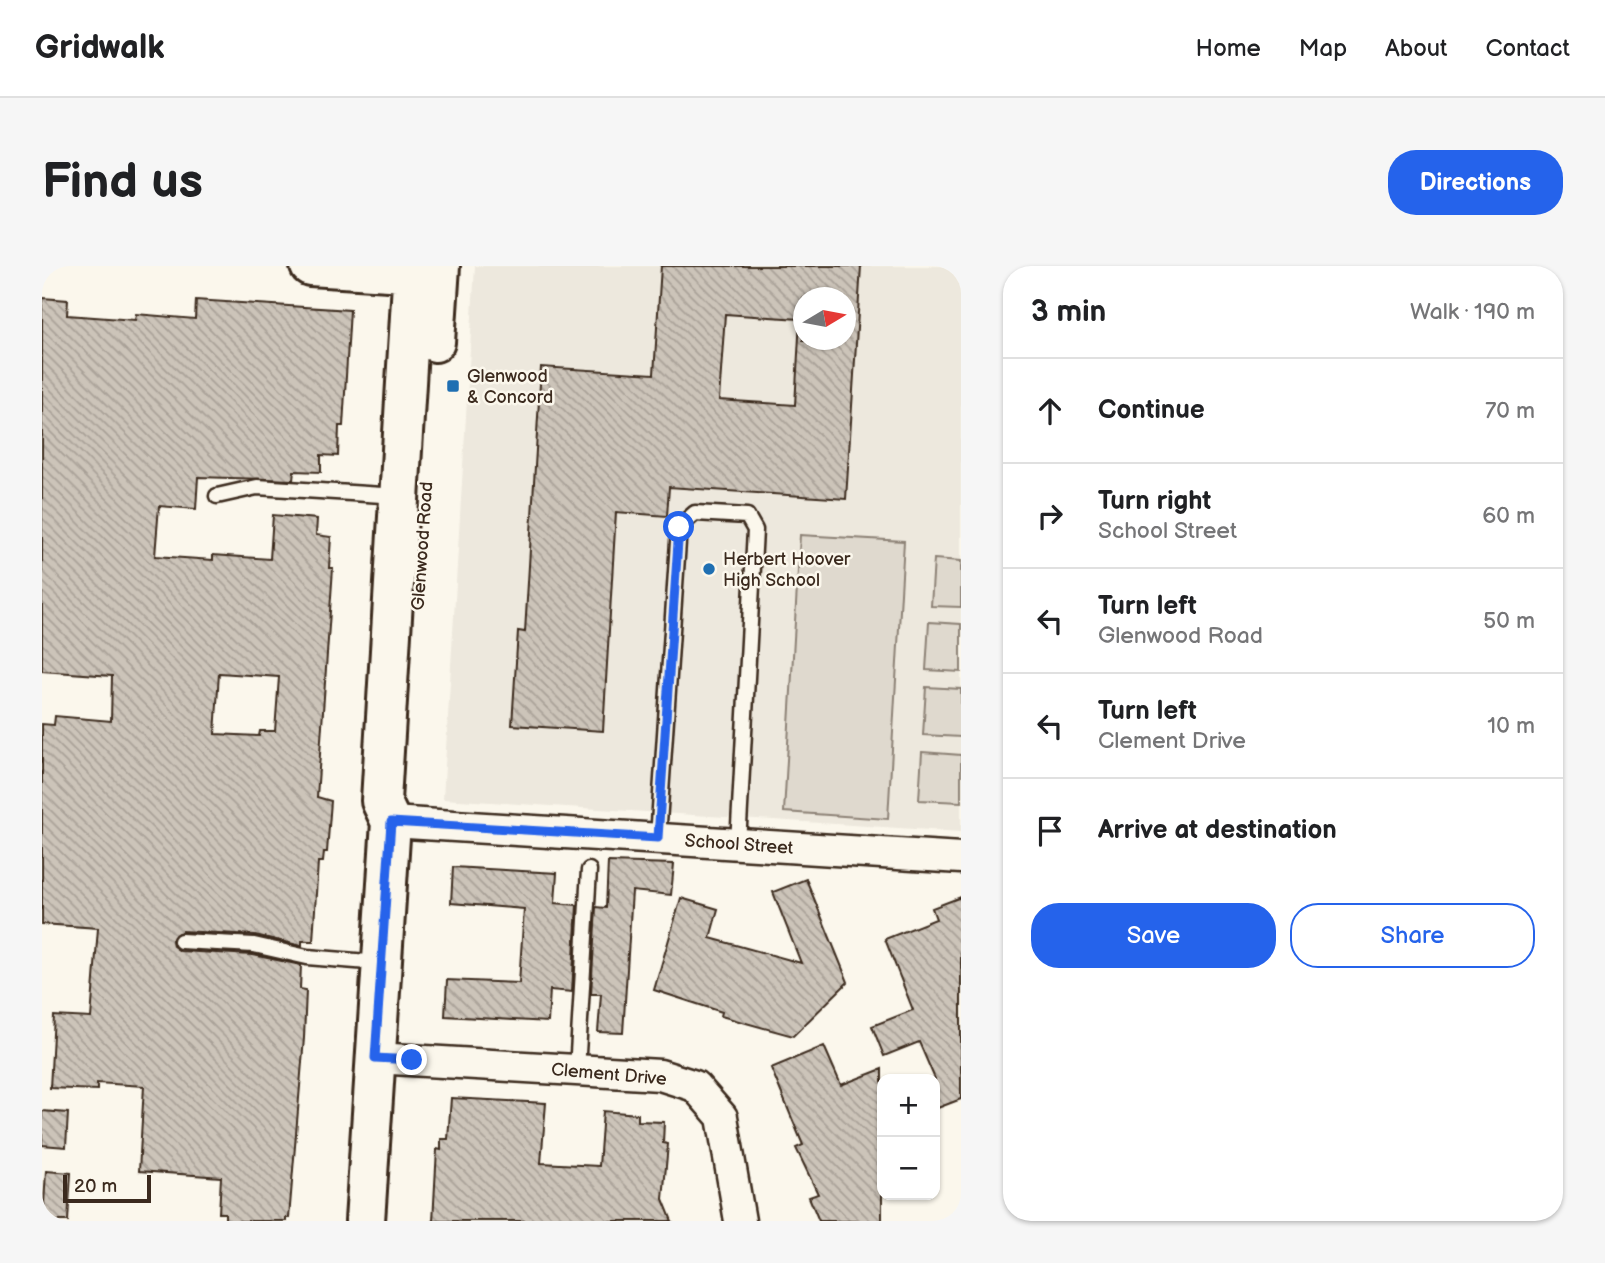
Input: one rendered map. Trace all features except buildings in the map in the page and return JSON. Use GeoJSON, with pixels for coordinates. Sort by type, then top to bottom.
{"type":"FeatureCollection","features":[{"type":"Feature","properties":{"kind":"street"},"geometry":{"type":"LineString","coordinates":[[310,266],[426,270]]}},
{"type":"Feature","properties":{"kind":"street","name":"Glenwood Road"},"geometry":{"type":"LineString","coordinates":[[365,1221],[391,822],[381,801],[399,496],[426,270]]}},
{"type":"Feature","properties":{"kind":"street","name":"Glenwood Road"},"geometry":{"type":"LineString","coordinates":[[391,822],[407,802],[426,270]]}},
{"type":"Feature","properties":{"kind":"street","name":"School Street"},"geometry":{"type":"LineString","coordinates":[[391,822],[961,858]]}},
{"type":"Feature","properties":{"kind":"street","name":"Clement Drive"},"geometry":{"type":"LineString","coordinates":[[375,1058],[660,1075],[695,1086],[722,1117],[740,1221]]}},
{"type":"Feature","properties":{"kind":"lane"},"geometry":{"type":"LineString","coordinates":[[217,496],[257,487],[399,496]]}},
{"type":"Feature","properties":{"kind":"lane"},"geometry":{"type":"LineString","coordinates":[[658,838],[679,527],[695,513],[747,516],[755,530],[738,844]]}},
{"type":"Feature","properties":{"kind":"lane"},"geometry":{"type":"LineString","coordinates":[[577,1070],[589,870]]}},
{"type":"Feature","properties":{"kind":"lane"},"geometry":{"type":"LineString","coordinates":[[181,941],[254,944],[307,957],[382,963]]}},
{"type":"Feature","properties":{"kind":"shaded area","name":"Herbert Hoover High School"},"geometry":{"type":"Polygon","coordinates":[[[475,266],[961,266],[961,832],[443,799],[475,266]]]}},
{"type":"Feature","properties":{"kind":"shaded area"},"geometry":{"type":"Polygon","coordinates":[[[800,535],[904,541],[888,819],[784,812],[800,535]]]}},
{"type":"Feature","properties":{"kind":"shaded area"},"geometry":{"type":"Polygon","coordinates":[[[934,559],[961,561],[961,607],[931,606],[934,559]]]}},
{"type":"Feature","properties":{"kind":"shaded area"},"geometry":{"type":"Polygon","coordinates":[[[929,622],[961,624],[961,672],[926,670],[929,622]]]}},
{"type":"Feature","properties":{"kind":"shaded area"},"geometry":{"type":"Polygon","coordinates":[[[926,687],[961,689],[961,737],[923,735],[926,687]]]}},
{"type":"Feature","properties":{"kind":"shaded area"},"geometry":{"type":"Polygon","coordinates":[[[922,752],[961,755],[961,802],[919,800],[922,752]]]}},
{"type":"Feature","properties":{"kind":"place","name":"Glenwood & Concord"},"geometry":{"type":"Point","coordinates":[453,386]}},
{"type":"Feature","properties":{"kind":"place","name":"Herbert Hoover High School"},"geometry":{"type":"Point","coordinates":[709,569]}},
{"type":"Feature","properties":{"kind":"route"},"geometry":{"type":"LineString","coordinates":[[412,1060],[375,1058],[391,822],[658,838],[679,527]]}}]}
